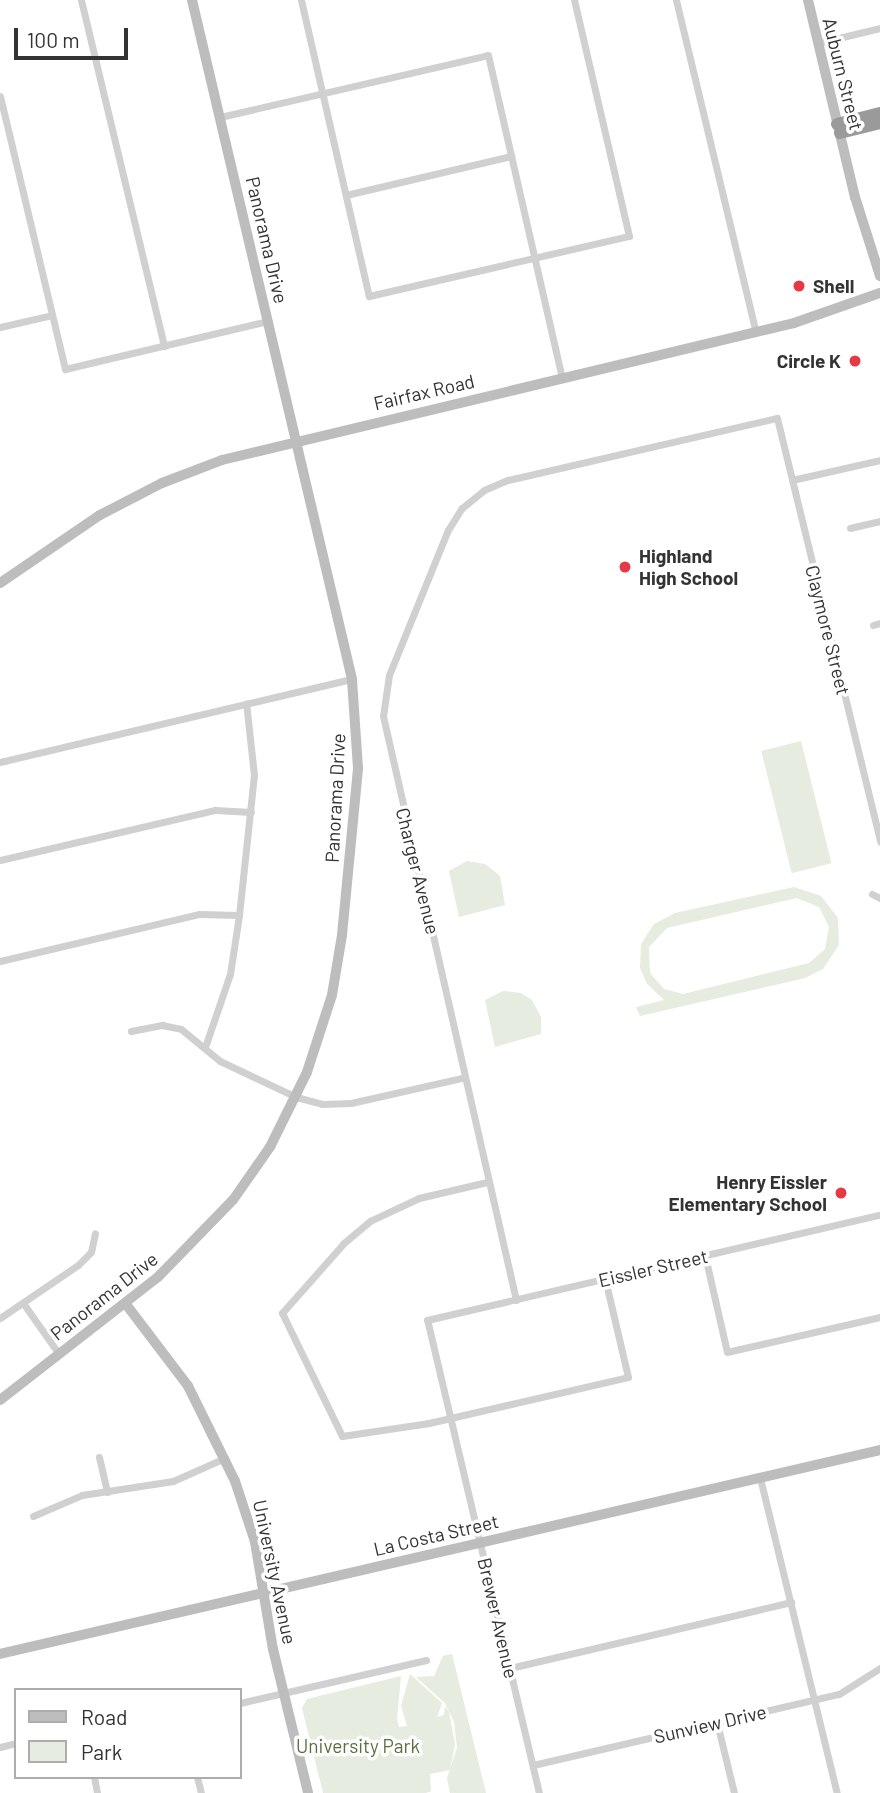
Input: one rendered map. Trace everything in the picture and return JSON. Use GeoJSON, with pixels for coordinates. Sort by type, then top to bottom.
{"type":"FeatureCollection","features":[{"type":"Feature","properties":{"kind":"highway"},"geometry":{"type":"LineString","coordinates":[[839,128],[880,113]]}},
{"type":"Feature","properties":{"kind":"highway"},"geometry":{"type":"LineString","coordinates":[[839,128],[880,123]]}},
{"type":"Feature","properties":{"kind":"street"},"geometry":{"type":"LineString","coordinates":[[81,0],[164,346]]}},
{"type":"Feature","properties":{"kind":"street","name":"Panorama Drive"},"geometry":{"type":"LineString","coordinates":[[0,1400],[125,1303],[216,1220],[255,1170],[296,1097],[325,1021],[342,935],[358,768],[352,679],[192,0]]}},
{"type":"Feature","properties":{"kind":"street"},"geometry":{"type":"LineString","coordinates":[[301,0],[369,296],[629,236],[574,0]]}},
{"type":"Feature","properties":{"kind":"street"},"geometry":{"type":"LineString","coordinates":[[676,0],[756,332]]}},
{"type":"Feature","properties":{"kind":"street","name":"Auburn Street"},"geometry":{"type":"LineString","coordinates":[[808,0],[839,128],[880,276]]}},
{"type":"Feature","properties":{"kind":"street"},"geometry":{"type":"LineString","coordinates":[[818,43],[880,28]]}},
{"type":"Feature","properties":{"kind":"street"},"geometry":{"type":"LineString","coordinates":[[220,117],[488,55],[562,377]]}},
{"type":"Feature","properties":{"kind":"street"},"geometry":{"type":"LineString","coordinates":[[0,96],[65,369],[268,321]]}},
{"type":"Feature","properties":{"kind":"street"},"geometry":{"type":"LineString","coordinates":[[346,195],[511,156]]}},
{"type":"Feature","properties":{"kind":"street","name":"Fairfax Road"},"geometry":{"type":"LineString","coordinates":[[0,583],[76,529],[162,483],[222,460],[756,332],[880,293]]}},
{"type":"Feature","properties":{"kind":"street"},"geometry":{"type":"LineString","coordinates":[[0,327],[52,315]]}},
{"type":"Feature","properties":{"kind":"street","name":"Charger Avenue"},"geometry":{"type":"LineString","coordinates":[[516,1300],[462,1077],[457,1032],[384,732],[383,701],[389,675],[454,518],[484,491],[511,480],[777,418]]}},
{"type":"Feature","properties":{"kind":"street","name":"Claymore Street"},"geometry":{"type":"LineString","coordinates":[[777,418],[880,842]]}},
{"type":"Feature","properties":{"kind":"street"},"geometry":{"type":"LineString","coordinates":[[792,480],[880,460]]}},
{"type":"Feature","properties":{"kind":"street"},"geometry":{"type":"LineString","coordinates":[[849,528],[880,521]]}},
{"type":"Feature","properties":{"kind":"street"},"geometry":{"type":"LineString","coordinates":[[0,762],[352,679]]}},
{"type":"Feature","properties":{"kind":"street"},"geometry":{"type":"LineString","coordinates":[[205,1047],[230,974],[239,915],[251,812],[254,758],[246,703]]}},
{"type":"Feature","properties":{"kind":"street"},"geometry":{"type":"LineString","coordinates":[[0,860],[215,810],[251,812]]}},
{"type":"Feature","properties":{"kind":"street"},"geometry":{"type":"LineString","coordinates":[[0,961],[199,914],[239,915]]}},
{"type":"Feature","properties":{"kind":"street"},"geometry":{"type":"LineString","coordinates":[[131,1031],[172,1026],[191,1033],[220,1061],[296,1097],[322,1104],[351,1103],[462,1077]]}},
{"type":"Feature","properties":{"kind":"street"},"geometry":{"type":"LineString","coordinates":[[487,1182],[419,1198],[370,1220],[343,1244],[282,1312],[342,1436],[451,1418],[628,1377],[605,1279]]}},
{"type":"Feature","properties":{"kind":"street","name":"Eissler Street"},"geometry":{"type":"LineString","coordinates":[[427,1320],[880,1215]]}},
{"type":"Feature","properties":{"kind":"street"},"geometry":{"type":"LineString","coordinates":[[0,1318],[78,1265],[91,1252],[95,1233]]}},
{"type":"Feature","properties":{"kind":"street"},"geometry":{"type":"LineString","coordinates":[[705,1256],[727,1352],[880,1317]]}},
{"type":"Feature","properties":{"kind":"street"},"geometry":{"type":"LineString","coordinates":[[23,1303],[59,1354]]}},
{"type":"Feature","properties":{"kind":"street","name":"University Avenue"},"geometry":{"type":"LineString","coordinates":[[125,1303],[187,1386],[226,1457],[247,1515],[308,1793]]}},
{"type":"Feature","properties":{"kind":"street","name":"Brewer Avenue"},"geometry":{"type":"LineString","coordinates":[[427,1320],[539,1793]]}},
{"type":"Feature","properties":{"kind":"street","name":"La Costa Street"},"geometry":{"type":"LineString","coordinates":[[0,1654],[880,1450]]}},
{"type":"Feature","properties":{"kind":"street"},"geometry":{"type":"LineString","coordinates":[[99,1457],[107,1492]]}},
{"type":"Feature","properties":{"kind":"street"},"geometry":{"type":"LineString","coordinates":[[33,1516],[64,1500],[158,1485],[226,1457]]}},
{"type":"Feature","properties":{"kind":"street"},"geometry":{"type":"LineString","coordinates":[[760,1478],[837,1793]]}},
{"type":"Feature","properties":{"kind":"street"},"geometry":{"type":"LineString","coordinates":[[510,1668],[791,1602]]}},
{"type":"Feature","properties":{"kind":"street"},"geometry":{"type":"LineString","coordinates":[[242,1703],[426,1660]]}},
{"type":"Feature","properties":{"kind":"street","name":"Sunview Drive"},"geometry":{"type":"LineString","coordinates":[[533,1765],[815,1700],[851,1688],[880,1668]]}},
{"type":"Feature","properties":{"kind":"street"},"geometry":{"type":"LineString","coordinates":[[717,1723],[734,1793]]}},
{"type":"Feature","properties":{"kind":"green space"},"geometry":{"type":"Polygon","coordinates":[[[801,741],[831,863],[792,873],[761,751],[801,741]]]}},
{"type":"Feature","properties":{"kind":"green space"},"geometry":{"type":"Polygon","coordinates":[[[467,861],[485,864],[500,876],[505,905],[459,917],[449,871],[467,861]]]}},
{"type":"Feature","properties":{"kind":"green space"},"geometry":{"type":"Polygon","coordinates":[[[794,887],[821,896],[838,918],[839,945],[823,969],[805,978],[640,1016],[636,1007],[664,1000],[647,984],[640,968],[641,944],[654,924],[675,913],[794,887]],[[797,898],[667,928],[649,947],[650,973],[664,989],[683,994],[809,963],[825,949],[829,927],[819,907],[797,898]]]}},
{"type":"Feature","properties":{"kind":"green space"},"geometry":{"type":"Polygon","coordinates":[[[503,991],[521,993],[532,1000],[541,1017],[541,1034],[495,1047],[485,1000],[503,991]]]}},
{"type":"Feature","properties":{"kind":"green space","name":"University Park"},"geometry":{"type":"Polygon","coordinates":[[[452,1654],[486,1793],[450,1793],[447,1778],[457,1748],[454,1722],[445,1703],[416,1677],[434,1676],[443,1656],[452,1654]]]}},
{"type":"Feature","properties":{"kind":"green space","name":"University Park"},"geometry":{"type":"Polygon","coordinates":[[[410,1674],[442,1703],[437,1717],[444,1715],[445,1706],[449,1712],[455,1744],[450,1770],[430,1774],[431,1791],[426,1793],[323,1793],[302,1708],[307,1699],[401,1676],[397,1719],[399,1727],[407,1726],[401,1706],[410,1674]]]}},
{"type":"Feature","properties":{"kind":"place","name":"Shell"},"geometry":{"type":"Point","coordinates":[799,286]}},
{"type":"Feature","properties":{"kind":"place","name":"Circle K"},"geometry":{"type":"Point","coordinates":[855,361]}},
{"type":"Feature","properties":{"kind":"place","name":"Highland High School"},"geometry":{"type":"Point","coordinates":[625,567]}},
{"type":"Feature","properties":{"kind":"place","name":"Henry Eissler Elementary School"},"geometry":{"type":"Point","coordinates":[841,1193]}}]}
